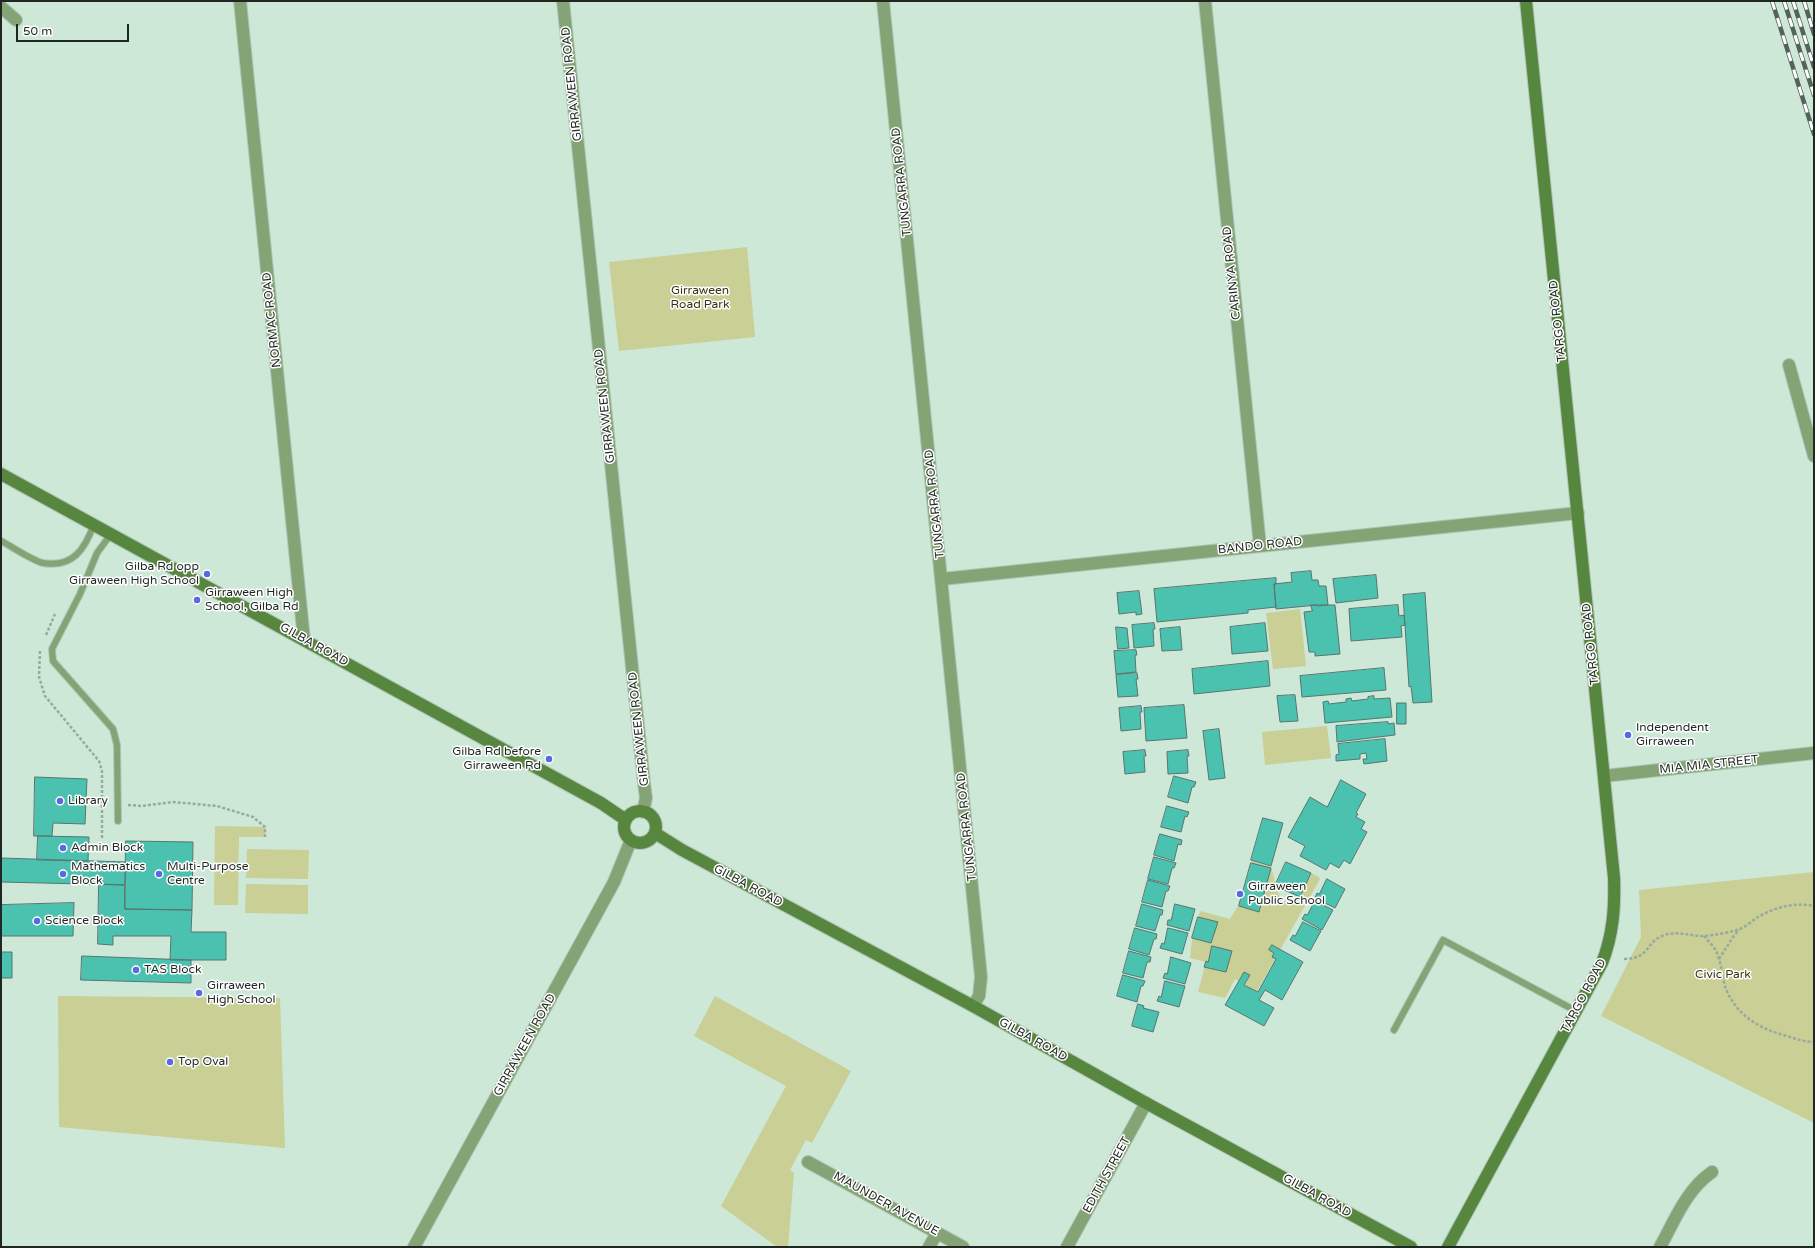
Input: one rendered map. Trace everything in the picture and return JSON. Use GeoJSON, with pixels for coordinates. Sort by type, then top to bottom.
{"type":"FeatureCollection","features":[{"type":"Feature","properties":{"kind":"street","name":"NORMAC ROAD"},"geometry":{"type":"LineString","coordinates":[[240,1],[304,640]]}},
{"type":"Feature","properties":{"kind":"street","name":"GIRRAWEEN ROAD"},"geometry":{"type":"LineString","coordinates":[[563,1],[646,798],[644,812]]}},
{"type":"Feature","properties":{"kind":"street","name":"TUNGARRA ROAD"},"geometry":{"type":"LineString","coordinates":[[884,1],[981,977],[979,996],[973,1006]]}},
{"type":"Feature","properties":{"kind":"street","name":"CARINYA ROAD"},"geometry":{"type":"LineString","coordinates":[[1205,1],[1260,546]]}},
{"type":"Feature","properties":{"kind":"street","name":"TARGO ROAD"},"geometry":{"type":"LineString","coordinates":[[1448,1247],[1602,963],[1609,945],[1614,916],[1614,878],[1526,1]]}},
{"type":"Feature","properties":{"kind":"street"},"geometry":{"type":"LineString","coordinates":[[1,7],[16,20]]}},
{"type":"Feature","properties":{"kind":"street"},"geometry":{"type":"LineString","coordinates":[[1789,365],[1814,456]]}},
{"type":"Feature","properties":{"kind":"street","name":"GILBA ROAD"},"geometry":{"type":"LineString","coordinates":[[1,474],[601,803],[626,820]]}},
{"type":"Feature","properties":{"kind":"street","name":"BANDO ROAD"},"geometry":{"type":"LineString","coordinates":[[942,579],[1578,514]]}},
{"type":"Feature","properties":{"kind":"street","name":"MIA MIA STREET"},"geometry":{"type":"LineString","coordinates":[[1604,776],[1814,754]]}},
{"type":"Feature","properties":{"kind":"street"},"geometry":{"type":"LineString","coordinates":[[644,812],[652,816],[657,829],[649,841],[640,844],[631,840],[625,833],[624,824],[626,820],[633,813],[644,812]]}},
{"type":"Feature","properties":{"kind":"street","name":"GILBA ROAD"},"geometry":{"type":"LineString","coordinates":[[655,833],[682,850],[973,1006],[1146,1103],[1411,1247]]}},
{"type":"Feature","properties":{"kind":"street","name":"GIRRAWEEN ROAD"},"geometry":{"type":"LineString","coordinates":[[414,1247],[614,882],[631,840]]}},
{"type":"Feature","properties":{"kind":"street","name":"EDITH STREET"},"geometry":{"type":"LineString","coordinates":[[1067,1247],[1146,1103]]}},
{"type":"Feature","properties":{"kind":"street","name":"MAUNDER AVENUE"},"geometry":{"type":"LineString","coordinates":[[808,1162],[963,1247]]}},
{"type":"Feature","properties":{"kind":"street"},"geometry":{"type":"LineString","coordinates":[[1660,1247],[1688,1196],[1696,1185],[1712,1172]]}},
{"type":"Feature","properties":{"kind":"street"},"geometry":{"type":"LineString","coordinates":[[929,1247],[937,1233]]}},
{"type":"Feature","properties":{"kind":"lane"},"geometry":{"type":"LineString","coordinates":[[1,541],[42,563],[62,563],[77,556],[88,539],[94,524]]}},
{"type":"Feature","properties":{"kind":"lane"},"geometry":{"type":"LineString","coordinates":[[111,534],[97,553],[80,594],[52,649],[53,661],[113,729],[117,745],[118,821]]}},
{"type":"Feature","properties":{"kind":"lane"},"geometry":{"type":"LineString","coordinates":[[1394,1030],[1443,940],[1576,1011]]}},
{"type":"Feature","properties":{"kind":"path"},"geometry":{"type":"LineString","coordinates":[[44,640],[55,614]]}},
{"type":"Feature","properties":{"kind":"path"},"geometry":{"type":"LineString","coordinates":[[40,647],[40,677],[44,696],[99,761],[102,771],[102,838]]}},
{"type":"Feature","properties":{"kind":"path"},"geometry":{"type":"LineString","coordinates":[[118,804],[142,806],[173,802],[217,806],[253,817],[265,827],[265,837]]}},
{"type":"Feature","properties":{"kind":"path"},"geometry":{"type":"LineString","coordinates":[[1719,959],[1740,929],[1775,907],[1804,904],[1814,906]]}},
{"type":"Feature","properties":{"kind":"path"},"geometry":{"type":"LineString","coordinates":[[1624,959],[1635,959],[1644,954],[1660,937],[1671,933],[1682,932],[1704,936],[1740,929]]}},
{"type":"Feature","properties":{"kind":"path"},"geometry":{"type":"LineString","coordinates":[[1704,936],[1712,945],[1719,959],[1726,989],[1739,1011],[1753,1023],[1773,1032],[1806,1042],[1814,1042]]}},
{"type":"Feature","properties":{"kind":"green space","name":"Girraween Road Park"},"geometry":{"type":"Polygon","coordinates":[[[747,247],[755,337],[619,351],[609,262],[747,247]]]}},
{"type":"Feature","properties":{"kind":"green space"},"geometry":{"type":"Polygon","coordinates":[[[1300,609],[1306,666],[1273,669],[1266,613],[1300,609]]]}},
{"type":"Feature","properties":{"kind":"green space"},"geometry":{"type":"Polygon","coordinates":[[[1327,726],[1331,758],[1265,765],[1262,732],[1327,726]]]}},
{"type":"Feature","properties":{"kind":"green space"},"geometry":{"type":"Polygon","coordinates":[[[215,826],[265,827],[265,837],[239,837],[238,905],[214,905],[215,826]]]}},
{"type":"Feature","properties":{"kind":"green space"},"geometry":{"type":"Polygon","coordinates":[[[247,849],[309,850],[308,879],[246,878],[247,849]]]}},
{"type":"Feature","properties":{"kind":"green space"},"geometry":{"type":"Polygon","coordinates":[[[1252,861],[1271,867],[1277,888],[1283,901],[1291,902],[1300,899],[1311,873],[1320,879],[1257,991],[1245,985],[1250,975],[1244,972],[1238,981],[1235,979],[1225,998],[1198,992],[1206,962],[1190,958],[1192,939],[1200,911],[1230,919],[1238,906],[1252,861]]]}},
{"type":"Feature","properties":{"kind":"green space","name":"Civic Park"},"geometry":{"type":"Polygon","coordinates":[[[1814,872],[1814,1123],[1601,1016],[1641,937],[1639,890],[1814,872]]]}},
{"type":"Feature","properties":{"kind":"green space"},"geometry":{"type":"Polygon","coordinates":[[[246,884],[308,885],[308,914],[245,913],[246,884]]]}},
{"type":"Feature","properties":{"kind":"green space","name":"Top Oval"},"geometry":{"type":"Polygon","coordinates":[[[58,996],[280,998],[285,1148],[59,1127],[58,996]]]}},
{"type":"Feature","properties":{"kind":"green space"},"geometry":{"type":"Polygon","coordinates":[[[715,996],[851,1071],[812,1143],[806,1140],[790,1170],[794,1173],[788,1247],[777,1247],[721,1206],[786,1086],[694,1036],[715,996]]]}},
{"type":"Feature","properties":{"kind":"building"},"geometry":{"type":"Polygon","coordinates":[[[1311,571],[1312,580],[1318,580],[1319,586],[1326,586],[1328,605],[1276,609],[1274,584],[1292,582],[1291,573],[1311,571]]]}},
{"type":"Feature","properties":{"kind":"building"},"geometry":{"type":"Polygon","coordinates":[[[1376,575],[1378,598],[1336,603],[1333,579],[1376,575]]]}},
{"type":"Feature","properties":{"kind":"building"},"geometry":{"type":"Polygon","coordinates":[[[1276,578],[1276,584],[1274,584],[1276,607],[1248,610],[1248,613],[1157,622],[1154,589],[1276,578]]]}},
{"type":"Feature","properties":{"kind":"building"},"geometry":{"type":"Polygon","coordinates":[[[1139,591],[1142,614],[1136,615],[1136,612],[1119,614],[1117,593],[1139,591]]]}},
{"type":"Feature","properties":{"kind":"building"},"geometry":{"type":"Polygon","coordinates":[[[1425,593],[1432,702],[1413,703],[1411,686],[1409,687],[1403,595],[1425,593]]]}},
{"type":"Feature","properties":{"kind":"building"},"geometry":{"type":"Polygon","coordinates":[[[1311,605],[1335,605],[1340,654],[1315,656],[1315,652],[1309,652],[1304,612],[1312,611],[1311,605]]]}},
{"type":"Feature","properties":{"kind":"building"},"geometry":{"type":"Polygon","coordinates":[[[1398,605],[1399,616],[1404,615],[1405,625],[1401,626],[1402,637],[1351,641],[1349,609],[1398,605]]]}},
{"type":"Feature","properties":{"kind":"building"},"geometry":{"type":"Polygon","coordinates":[[[1154,623],[1154,646],[1134,648],[1132,625],[1154,623]]]}},
{"type":"Feature","properties":{"kind":"building"},"geometry":{"type":"Polygon","coordinates":[[[1265,623],[1268,651],[1232,654],[1230,627],[1265,623]]]}},
{"type":"Feature","properties":{"kind":"building"},"geometry":{"type":"Polygon","coordinates":[[[1116,627],[1127,628],[1129,648],[1118,649],[1116,627]]]}},
{"type":"Feature","properties":{"kind":"building"},"geometry":{"type":"Polygon","coordinates":[[[1180,627],[1182,650],[1162,651],[1160,629],[1180,627]]]}},
{"type":"Feature","properties":{"kind":"building"},"geometry":{"type":"Polygon","coordinates":[[[1136,650],[1136,672],[1116,674],[1114,651],[1136,650]]]}},
{"type":"Feature","properties":{"kind":"building"},"geometry":{"type":"Polygon","coordinates":[[[1268,661],[1270,686],[1194,694],[1192,669],[1268,661]]]}},
{"type":"Feature","properties":{"kind":"building"},"geometry":{"type":"Polygon","coordinates":[[[1384,668],[1386,690],[1302,697],[1300,676],[1384,668]]]}},
{"type":"Feature","properties":{"kind":"building"},"geometry":{"type":"Polygon","coordinates":[[[1137,673],[1138,679],[1136,679],[1138,696],[1118,697],[1116,675],[1137,673]]]}},
{"type":"Feature","properties":{"kind":"building"},"geometry":{"type":"Polygon","coordinates":[[[1295,695],[1298,721],[1280,722],[1277,696],[1295,695]]]}},
{"type":"Feature","properties":{"kind":"building"},"geometry":{"type":"Polygon","coordinates":[[[1374,696],[1374,699],[1390,698],[1392,717],[1325,723],[1323,702],[1328,701],[1329,704],[1346,702],[1346,699],[1351,698],[1352,701],[1368,699],[1368,697],[1374,696]]]}},
{"type":"Feature","properties":{"kind":"building"},"geometry":{"type":"Polygon","coordinates":[[[1397,703],[1406,703],[1406,724],[1397,724],[1397,703]]]}},
{"type":"Feature","properties":{"kind":"building"},"geometry":{"type":"Polygon","coordinates":[[[1184,705],[1187,738],[1146,741],[1144,708],[1184,705]]]}},
{"type":"Feature","properties":{"kind":"building"},"geometry":{"type":"Polygon","coordinates":[[[1141,706],[1141,729],[1121,731],[1119,708],[1141,706]]]}},
{"type":"Feature","properties":{"kind":"building"},"geometry":{"type":"Polygon","coordinates":[[[1388,722],[1388,724],[1394,723],[1395,735],[1337,742],[1336,726],[1388,722]]]}},
{"type":"Feature","properties":{"kind":"building"},"geometry":{"type":"Polygon","coordinates":[[[1219,729],[1225,778],[1209,780],[1203,731],[1219,729]]]}},
{"type":"Feature","properties":{"kind":"building"},"geometry":{"type":"Polygon","coordinates":[[[1385,739],[1387,761],[1364,764],[1363,759],[1367,759],[1366,753],[1360,754],[1360,759],[1336,761],[1336,755],[1339,754],[1338,744],[1385,739]]]}},
{"type":"Feature","properties":{"kind":"building"},"geometry":{"type":"Polygon","coordinates":[[[1145,750],[1145,772],[1125,774],[1123,752],[1145,750]]]}},
{"type":"Feature","properties":{"kind":"building"},"geometry":{"type":"Polygon","coordinates":[[[1188,750],[1188,773],[1168,774],[1167,752],[1188,750]]]}},
{"type":"Feature","properties":{"kind":"building"},"geometry":{"type":"Polygon","coordinates":[[[1174,776],[1196,782],[1194,787],[1192,787],[1188,803],[1168,797],[1174,776]]]}},
{"type":"Feature","properties":{"kind":"building","name":"Library"},"geometry":{"type":"Polygon","coordinates":[[[35,777],[87,779],[85,824],[53,823],[52,836],[34,836],[35,777]]]}},
{"type":"Feature","properties":{"kind":"building"},"geometry":{"type":"Polygon","coordinates":[[[1341,780],[1366,794],[1356,813],[1358,814],[1356,817],[1365,822],[1361,829],[1367,832],[1350,864],[1344,860],[1339,868],[1330,863],[1326,870],[1300,856],[1305,846],[1288,837],[1310,797],[1327,807],[1341,780]]]}},
{"type":"Feature","properties":{"kind":"building"},"geometry":{"type":"Polygon","coordinates":[[[1167,806],[1189,812],[1187,817],[1185,816],[1181,832],[1161,827],[1167,806]]]}},
{"type":"Feature","properties":{"kind":"building"},"geometry":{"type":"Polygon","coordinates":[[[1263,818],[1283,823],[1271,866],[1251,860],[1263,818]]]}},
{"type":"Feature","properties":{"kind":"building"},"geometry":{"type":"Polygon","coordinates":[[[1160,834],[1182,840],[1181,845],[1178,844],[1174,861],[1154,855],[1160,834]]]}},
{"type":"Feature","properties":{"kind":"building","name":"Admin Block"},"geometry":{"type":"Polygon","coordinates":[[[38,836],[89,837],[88,861],[37,860],[38,836]]]}},
{"type":"Feature","properties":{"kind":"building","name":"Multi-Purpose Centre"},"geometry":{"type":"Polygon","coordinates":[[[126,841],[193,842],[192,910],[125,909],[126,841]]]}},
{"type":"Feature","properties":{"kind":"building"},"geometry":{"type":"Polygon","coordinates":[[[1154,857],[1176,863],[1174,868],[1172,868],[1168,884],[1148,879],[1154,857]]]}},
{"type":"Feature","properties":{"kind":"building","name":"Mathematics Block"},"geometry":{"type":"Polygon","coordinates":[[[1,858],[126,862],[125,885],[1,882],[1,858]]]}},
{"type":"Feature","properties":{"kind":"building"},"geometry":{"type":"Polygon","coordinates":[[[1286,862],[1311,873],[1300,897],[1275,886],[1286,862]]]}},
{"type":"Feature","properties":{"kind":"building"},"geometry":{"type":"Polygon","coordinates":[[[1251,863],[1271,868],[1259,912],[1239,906],[1251,863]]]}},
{"type":"Feature","properties":{"kind":"building"},"geometry":{"type":"Polygon","coordinates":[[[1327,879],[1345,889],[1335,908],[1315,898],[1317,893],[1319,894],[1327,879]]]}},
{"type":"Feature","properties":{"kind":"building"},"geometry":{"type":"Polygon","coordinates":[[[1148,880],[1170,886],[1168,891],[1166,891],[1162,907],[1142,902],[1148,880]]]}},
{"type":"Feature","properties":{"kind":"building"},"geometry":{"type":"Polygon","coordinates":[[[99,884],[125,885],[125,909],[192,910],[191,932],[226,932],[226,960],[170,960],[171,936],[113,936],[113,945],[98,944],[99,884]]]}},
{"type":"Feature","properties":{"kind":"building"},"geometry":{"type":"Polygon","coordinates":[[[1315,901],[1333,910],[1322,930],[1302,919],[1305,914],[1307,915],[1315,901]]]}},
{"type":"Feature","properties":{"kind":"building","name":"Science Block"},"geometry":{"type":"Polygon","coordinates":[[[74,903],[73,936],[1,936],[1,905],[74,903]]]}},
{"type":"Feature","properties":{"kind":"building"},"geometry":{"type":"Polygon","coordinates":[[[1142,904],[1163,910],[1155,931],[1136,926],[1142,904]]]}},
{"type":"Feature","properties":{"kind":"building"},"geometry":{"type":"Polygon","coordinates":[[[1175,904],[1195,909],[1189,931],[1167,925],[1168,920],[1171,920],[1175,904]]]}},
{"type":"Feature","properties":{"kind":"building"},"geometry":{"type":"Polygon","coordinates":[[[1198,917],[1218,922],[1211,943],[1192,938],[1198,917]]]}},
{"type":"Feature","properties":{"kind":"building"},"geometry":{"type":"Polygon","coordinates":[[[1303,922],[1321,931],[1310,951],[1290,940],[1293,935],[1295,936],[1303,922]]]}},
{"type":"Feature","properties":{"kind":"building"},"geometry":{"type":"Polygon","coordinates":[[[1135,928],[1157,934],[1149,955],[1129,949],[1135,928]]]}},
{"type":"Feature","properties":{"kind":"building"},"geometry":{"type":"Polygon","coordinates":[[[1168,928],[1188,933],[1182,954],[1160,948],[1162,943],[1164,944],[1168,928]]]}},
{"type":"Feature","properties":{"kind":"building"},"geometry":{"type":"Polygon","coordinates":[[[1272,945],[1303,962],[1282,1000],[1265,990],[1259,1000],[1274,1008],[1264,1026],[1225,1005],[1244,972],[1250,975],[1244,985],[1258,992],[1276,959],[1272,957],[1274,953],[1269,950],[1272,945]]]}},
{"type":"Feature","properties":{"kind":"building"},"geometry":{"type":"Polygon","coordinates":[[[1212,946],[1232,951],[1226,972],[1204,967],[1206,961],[1208,962],[1212,946]]]}},
{"type":"Feature","properties":{"kind":"building"},"geometry":{"type":"Polygon","coordinates":[[[1129,951],[1151,957],[1150,962],[1147,962],[1143,978],[1123,973],[1129,951]]]}},
{"type":"Feature","properties":{"kind":"building"},"geometry":{"type":"Polygon","coordinates":[[[1,952],[12,952],[12,978],[1,978],[1,952]]]}},
{"type":"Feature","properties":{"kind":"building","name":"TAS Block"},"geometry":{"type":"Polygon","coordinates":[[[82,956],[191,960],[191,983],[81,980],[82,956]]]}},
{"type":"Feature","properties":{"kind":"building"},"geometry":{"type":"Polygon","coordinates":[[[1171,957],[1191,963],[1185,984],[1163,978],[1165,973],[1167,974],[1171,957]]]}},
{"type":"Feature","properties":{"kind":"building"},"geometry":{"type":"Polygon","coordinates":[[[1123,975],[1145,981],[1143,986],[1141,986],[1137,1002],[1117,996],[1123,975]]]}},
{"type":"Feature","properties":{"kind":"building"},"geometry":{"type":"Polygon","coordinates":[[[1165,981],[1185,986],[1179,1007],[1157,1001],[1159,996],[1161,997],[1165,981]]]}},
{"type":"Feature","properties":{"kind":"building"},"geometry":{"type":"Polygon","coordinates":[[[1138,1004],[1144,1006],[1143,1008],[1159,1012],[1153,1032],[1132,1026],[1138,1004]]]}},
{"type":"Feature","properties":{"kind":"railway"},"geometry":{"type":"LineString","coordinates":[[1772,1],[1814,134]]}},
{"type":"Feature","properties":{"kind":"railway"},"geometry":{"type":"LineString","coordinates":[[1784,1],[1814,95]]}},
{"type":"Feature","properties":{"kind":"railway"},"geometry":{"type":"LineString","coordinates":[[1793,1],[1814,67]]}},
{"type":"Feature","properties":{"kind":"railway"},"geometry":{"type":"LineString","coordinates":[[1804,1],[1814,34]]}},
{"type":"Feature","properties":{"kind":"place","name":"Gilba Rd opp Girraween High School"},"geometry":{"type":"Point","coordinates":[207,574]}},
{"type":"Feature","properties":{"kind":"place","name":"Girraween High School, Gilba Rd"},"geometry":{"type":"Point","coordinates":[197,600]}},
{"type":"Feature","properties":{"kind":"place","name":"Independent Girraween"},"geometry":{"type":"Point","coordinates":[1628,735]}},
{"type":"Feature","properties":{"kind":"place","name":"Gilba Rd before Girraween Rd"},"geometry":{"type":"Point","coordinates":[549,759]}},
{"type":"Feature","properties":{"kind":"place","name":"Library"},"geometry":{"type":"Point","coordinates":[60,801]}},
{"type":"Feature","properties":{"kind":"place","name":"Admin Block"},"geometry":{"type":"Point","coordinates":[63,848]}},
{"type":"Feature","properties":{"kind":"place","name":"Mathematics Block"},"geometry":{"type":"Point","coordinates":[63,874]}},
{"type":"Feature","properties":{"kind":"place","name":"Multi-Purpose Centre"},"geometry":{"type":"Point","coordinates":[159,874]}},
{"type":"Feature","properties":{"kind":"place","name":"Girraween Public School"},"geometry":{"type":"Point","coordinates":[1240,894]}},
{"type":"Feature","properties":{"kind":"place","name":"Science Block"},"geometry":{"type":"Point","coordinates":[37,921]}},
{"type":"Feature","properties":{"kind":"place","name":"TAS Block"},"geometry":{"type":"Point","coordinates":[136,970]}},
{"type":"Feature","properties":{"kind":"place","name":"Girraween High School"},"geometry":{"type":"Point","coordinates":[199,993]}},
{"type":"Feature","properties":{"kind":"place","name":"Top Oval"},"geometry":{"type":"Point","coordinates":[170,1062]}}]}
